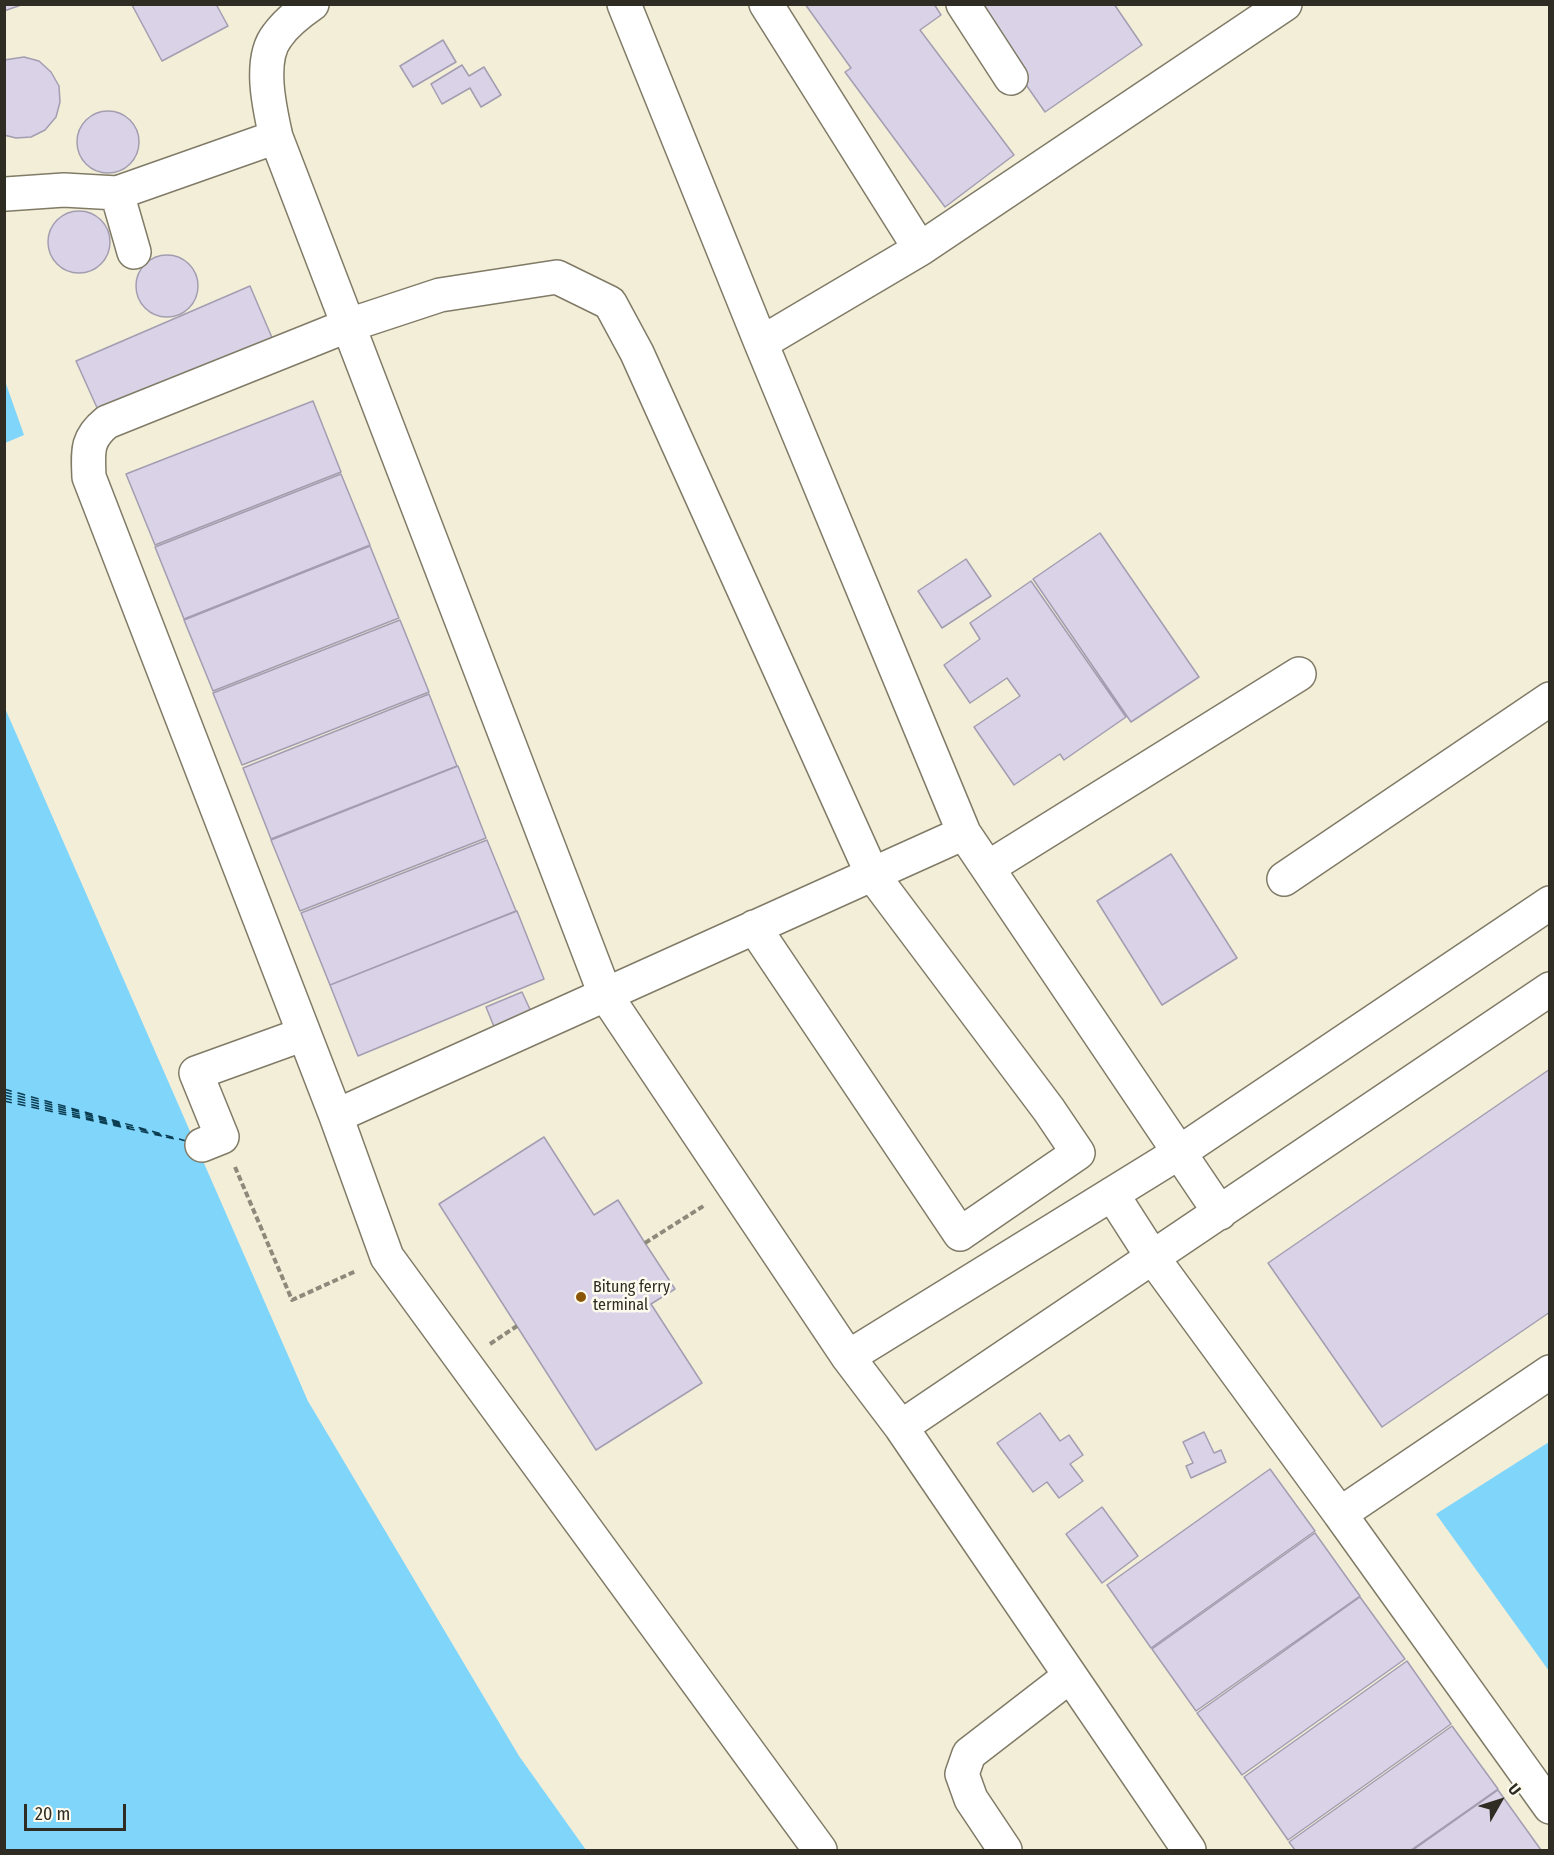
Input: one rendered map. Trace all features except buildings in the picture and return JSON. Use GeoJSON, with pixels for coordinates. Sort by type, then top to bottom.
{"type":"FeatureCollection","features":[{"type":"Feature","properties":{"kind":"lane"},"geometry":{"type":"LineString","coordinates":[[312,4],[298,14],[275,37],[268,60],[268,101],[276,137],[605,994],[848,1357],[901,1427],[1189,1851]]}},
{"type":"Feature","properties":{"kind":"lane"},"geometry":{"type":"LineString","coordinates":[[624,4],[761,343],[964,833],[1220,1213]]}},
{"type":"Feature","properties":{"kind":"lane"},"geometry":{"type":"LineString","coordinates":[[766,4],[920,249]]}},
{"type":"Feature","properties":{"kind":"lane"},"geometry":{"type":"LineString","coordinates":[[963,4],[1011,78]]}},
{"type":"Feature","properties":{"kind":"lane"},"geometry":{"type":"LineString","coordinates":[[761,343],[920,249],[1286,4]]}},
{"type":"Feature","properties":{"kind":"lane"},"geometry":{"type":"LineString","coordinates":[[6,195],[64,190],[117,193],[276,137]]}},
{"type":"Feature","properties":{"kind":"lane"},"geometry":{"type":"LineString","coordinates":[[117,193],[134,252]]}},
{"type":"Feature","properties":{"kind":"lane"},"geometry":{"type":"LineString","coordinates":[[754,927],[960,1234],[1078,1153],[1049,1110],[872,874],[637,353],[610,303],[557,277],[440,295],[349,325],[107,422],[96,431],[87,448],[89,477],[336,1116],[387,1257],[820,1851]]}},
{"type":"Feature","properties":{"kind":"lane"},"geometry":{"type":"LineString","coordinates":[[989,867],[1299,674]]}},
{"type":"Feature","properties":{"kind":"lane"},"geometry":{"type":"LineString","coordinates":[[1284,879],[1550,699]]}},
{"type":"Feature","properties":{"kind":"lane"},"geometry":{"type":"LineString","coordinates":[[336,1116],[964,833]]}},
{"type":"Feature","properties":{"kind":"lane"},"geometry":{"type":"LineString","coordinates":[[848,1357],[1180,1152],[1550,903]]}},
{"type":"Feature","properties":{"kind":"lane"},"geometry":{"type":"LineString","coordinates":[[901,1427],[1550,989]]}},
{"type":"Feature","properties":{"kind":"lane"},"geometry":{"type":"LineString","coordinates":[[212,1141],[196,1072],[304,1034]]}},
{"type":"Feature","properties":{"kind":"lane"},"geometry":{"type":"LineString","coordinates":[[1112,1194],[1153,1258],[1550,1807]]}},
{"type":"Feature","properties":{"kind":"lane"},"geometry":{"type":"LineString","coordinates":[[1013,1197],[1041,1238]]}},
{"type":"Feature","properties":{"kind":"lane"},"geometry":{"type":"LineString","coordinates":[[1340,1514],[1550,1372]]}},
{"type":"Feature","properties":{"kind":"lane"},"geometry":{"type":"LineString","coordinates":[[1005,1851],[971,1799],[962,1774],[969,1754],[1070,1676]]}},
{"type":"Feature","properties":{"kind":"path"},"geometry":{"type":"LineString","coordinates":[[212,1141],[292,1300],[387,1257]]}},
{"type":"Feature","properties":{"kind":"path"},"geometry":{"type":"LineString","coordinates":[[645,1243],[733,1186]]}},
{"type":"Feature","properties":{"kind":"water"},"geometry":{"type":"Polygon","coordinates":[[[4,378],[24,435],[5,443],[4,443],[4,378]]]}},
{"type":"Feature","properties":{"kind":"water"},"geometry":{"type":"Polygon","coordinates":[[[4,706],[308,1401],[519,1756],[586,1850],[5,1850],[4,706]]]}},
{"type":"Feature","properties":{"kind":"water"},"geometry":{"type":"Polygon","coordinates":[[[1549,1442],[1549,1671],[1436,1514],[1549,1442]]]}},
{"type":"Feature","properties":{"kind":"pier"},"geometry":{"type":"Polygon","coordinates":[[[233,1222],[311,1400],[363,1488],[308,1401],[233,1222]]]}},
{"type":"Feature","properties":{"kind":"ferry route"},"geometry":{"type":"LineString","coordinates":[[4,1089],[186,1141]]}},
{"type":"Feature","properties":{"kind":"ferry route"},"geometry":{"type":"LineString","coordinates":[[4,1092],[120,1123]]}},
{"type":"Feature","properties":{"kind":"ferry route"},"geometry":{"type":"LineString","coordinates":[[4,1095],[166,1136]]}},
{"type":"Feature","properties":{"kind":"ferry route"},"geometry":{"type":"LineString","coordinates":[[4,1098],[129,1128]]}},
{"type":"Feature","properties":{"kind":"ferry route"},"geometry":{"type":"LineString","coordinates":[[4,1101],[166,1137]]}},
{"type":"Feature","properties":{"kind":"ferry route"},"geometry":{"type":"LineString","coordinates":[[166,1137],[179,1140]]}},
{"type":"Feature","properties":{"kind":"place","name":"Bitung ferry terminal"},"geometry":{"type":"Point","coordinates":[581,1297]}}]}
